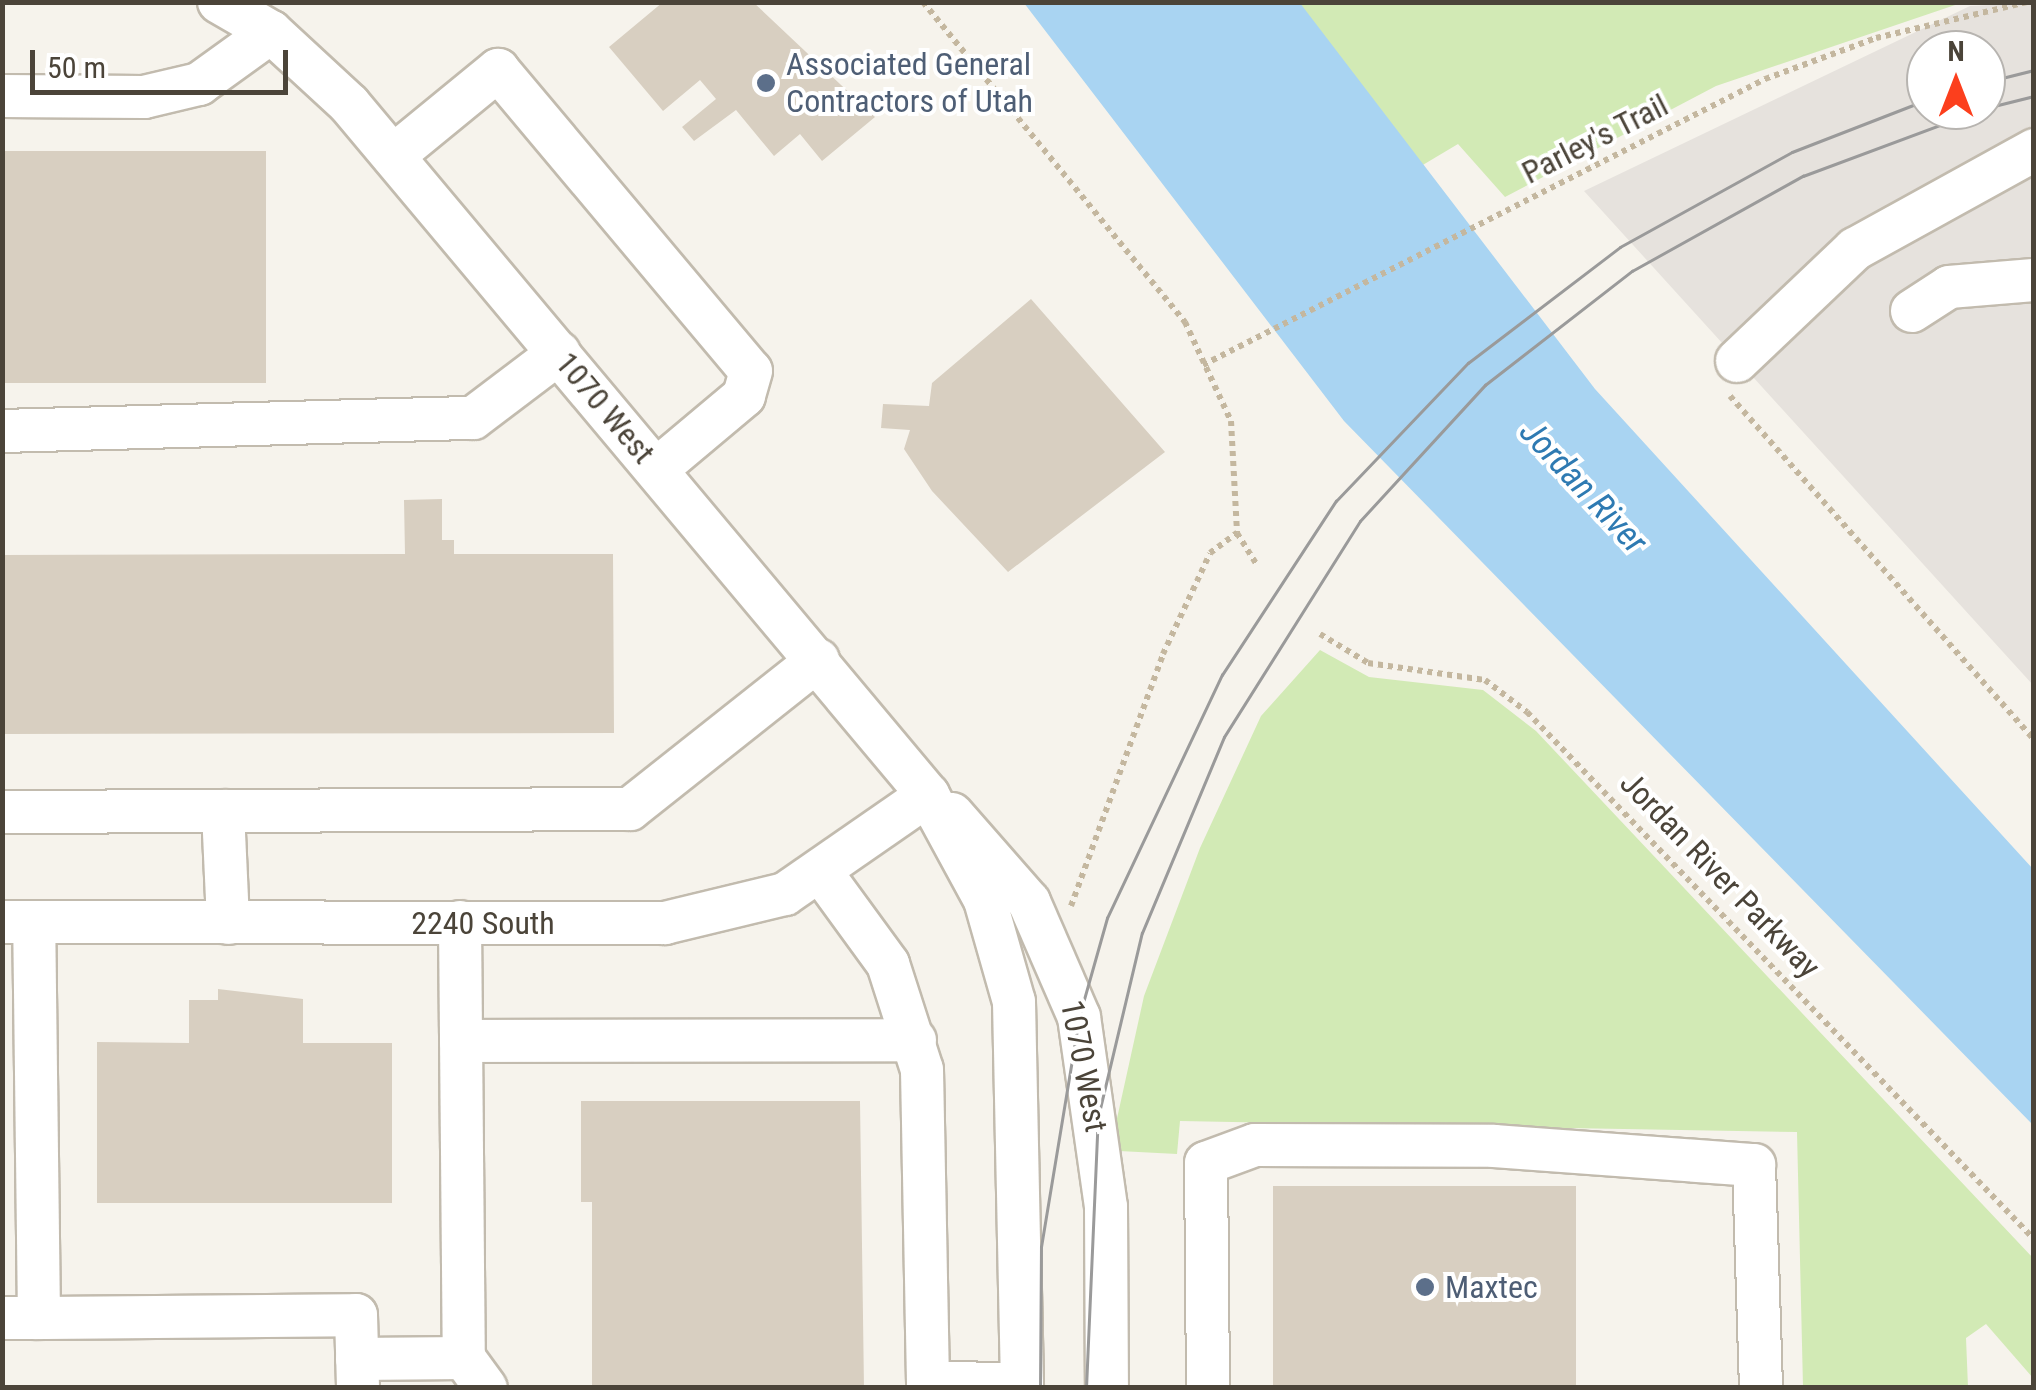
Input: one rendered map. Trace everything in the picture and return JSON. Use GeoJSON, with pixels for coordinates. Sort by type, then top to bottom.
{"type":"FeatureCollection","features":[{"type":"Feature","properties":{"kind":"street","name":"1070 West"},"geometry":{"type":"LineString","coordinates":[[218,2],[271,32],[392,156],[928,795],[985,900],[1014,1002],[1022,1386]]}},
{"type":"Feature","properties":{"kind":"street"},"geometry":{"type":"LineString","coordinates":[[2,96],[144,98],[198,84],[271,32]]}},
{"type":"Feature","properties":{"kind":"street"},"geometry":{"type":"LineString","coordinates":[[392,156],[498,70],[751,371],[744,396],[657,469]]}},
{"type":"Feature","properties":{"kind":"street"},"geometry":{"type":"LineString","coordinates":[[1737,361],[1855,250],[2034,150]]}},
{"type":"Feature","properties":{"kind":"street"},"geometry":{"type":"LineString","coordinates":[[1912,312],[1949,287],[2034,280]]}},
{"type":"Feature","properties":{"kind":"street"},"geometry":{"type":"LineString","coordinates":[[2,431],[473,418],[559,353]]}},
{"type":"Feature","properties":{"kind":"street"},"geometry":{"type":"LineString","coordinates":[[2,812],[630,809],[818,660]]}},
{"type":"Feature","properties":{"kind":"street","name":"1070 West"},"geometry":{"type":"LineString","coordinates":[[928,795],[978,834],[1048,938],[1079,1017],[1098,1117],[1107,1388]]}},
{"type":"Feature","properties":{"kind":"street","name":"2240 South"},"geometry":{"type":"LineString","coordinates":[[18,923],[665,923],[729,914],[821,872],[928,795]]}},
{"type":"Feature","properties":{"kind":"street"},"geometry":{"type":"LineString","coordinates":[[223,811],[228,923]]}},
{"type":"Feature","properties":{"kind":"street"},"geometry":{"type":"LineString","coordinates":[[821,872],[888,964],[915,1040],[926,1104],[928,1385],[1022,1386]]}},
{"type":"Feature","properties":{"kind":"street"},"geometry":{"type":"LineString","coordinates":[[18,923],[21,1318],[356,1316],[358,1373],[475,1373],[460,922]]}},
{"type":"Feature","properties":{"kind":"street"},"geometry":{"type":"LineString","coordinates":[[461,1041],[915,1040]]}},
{"type":"Feature","properties":{"kind":"street"},"geometry":{"type":"LineString","coordinates":[[1208,1388],[1206,1164],[1255,1145],[1494,1146],[1754,1165],[1761,1388]]}},
{"type":"Feature","properties":{"kind":"path"},"geometry":{"type":"LineString","coordinates":[[923,2],[1172,305],[1235,436],[1237,533],[1258,566]]}},
{"type":"Feature","properties":{"kind":"path","name":"Parley's Trail"},"geometry":{"type":"LineString","coordinates":[[1203,365],[1765,79],[1876,38],[2027,2]]}},
{"type":"Feature","properties":{"kind":"path"},"geometry":{"type":"LineString","coordinates":[[1737,361],[1720,376],[1728,394],[2034,740]]}},
{"type":"Feature","properties":{"kind":"path"},"geometry":{"type":"LineString","coordinates":[[1048,938],[1073,903],[1194,586],[1210,553],[1237,533]]}},
{"type":"Feature","properties":{"kind":"path","name":"Jordan River Parkway"},"geometry":{"type":"LineString","coordinates":[[1320,634],[1368,663],[1485,680],[1527,712],[2034,1239]]}},
{"type":"Feature","properties":{"kind":"shaded area"},"geometry":{"type":"Polygon","coordinates":[[[2033,3],[2033,685],[1584,191],[1906,37],[1906,130],[2006,130],[2006,30],[1920,30],[1970,6],[2033,3]]]}},
{"type":"Feature","properties":{"kind":"green space"},"geometry":{"type":"Polygon","coordinates":[[[1256,3],[1961,3],[1716,86],[1505,197],[1458,144],[1411,172],[1256,3]]]}},
{"type":"Feature","properties":{"kind":"green space"},"geometry":{"type":"Polygon","coordinates":[[[1320,650],[1369,677],[1483,690],[1536,731],[2033,1258],[2033,1378],[1986,1324],[1966,1338],[1968,1387],[1803,1387],[1797,1132],[1180,1121],[1177,1154],[1119,1151],[1116,1123],[1144,996],[1200,848],[1261,716],[1320,650]]]}},
{"type":"Feature","properties":{"kind":"water","name":"Jordan River"},"geometry":{"type":"Polygon","coordinates":[[[1024,3],[1300,3],[1595,389],[2033,869],[2033,1125],[1344,421],[1024,3]]]}},
{"type":"Feature","properties":{"kind":"building","name":"Associated General Contractors of Utah"},"geometry":{"type":"Polygon","coordinates":[[[663,2],[753,2],[875,117],[822,161],[800,134],[774,156],[736,110],[694,141],[682,127],[716,99],[700,80],[663,111],[609,47],[663,2]]]}},
{"type":"Feature","properties":{"kind":"building"},"geometry":{"type":"Polygon","coordinates":[[[2,151],[266,151],[266,383],[2,383],[2,151]]]}},
{"type":"Feature","properties":{"kind":"building"},"geometry":{"type":"Polygon","coordinates":[[[1031,299],[1165,452],[1008,572],[932,491],[904,449],[910,430],[881,428],[883,404],[929,406],[932,383],[1031,299]]]}},
{"type":"Feature","properties":{"kind":"building"},"geometry":{"type":"Polygon","coordinates":[[[442,499],[442,540],[454,540],[454,554],[613,554],[614,733],[2,734],[2,555],[405,554],[404,500],[442,499]]]}},
{"type":"Feature","properties":{"kind":"building"},"geometry":{"type":"Polygon","coordinates":[[[218,989],[303,999],[303,1043],[392,1043],[392,1203],[97,1203],[97,1042],[189,1043],[189,1000],[218,1000],[218,989]]]}},
{"type":"Feature","properties":{"kind":"building"},"geometry":{"type":"Polygon","coordinates":[[[581,1101],[860,1101],[864,1388],[592,1388],[592,1202],[581,1202],[581,1101]]]}},
{"type":"Feature","properties":{"kind":"building","name":"Maxtec"},"geometry":{"type":"Polygon","coordinates":[[[1273,1186],[1576,1186],[1576,1388],[1273,1388],[1273,1186]]]}},
{"type":"Feature","properties":{"kind":"tram line"},"geometry":{"type":"LineString","coordinates":[[2006,77],[2034,70]]}},
{"type":"Feature","properties":{"kind":"tram line"},"geometry":{"type":"LineString","coordinates":[[2006,103],[2034,96]]}},
{"type":"Feature","properties":{"kind":"tram line"},"geometry":{"type":"LineString","coordinates":[[1040,1388],[1041,1247],[1079,1017],[1107,918],[1222,675],[1336,501],[1468,363],[1620,247],[1792,152],[1906,108]]}},
{"type":"Feature","properties":{"kind":"tram line"},"geometry":{"type":"LineString","coordinates":[[1086,1388],[1098,1117],[1142,933],[1224,737],[1360,521],[1485,385],[1632,271],[1803,176],[1926,130]]}},
{"type":"Feature","properties":{"kind":"place","name":"Associated General Contractors of Utah"},"geometry":{"type":"Point","coordinates":[766,83]}},
{"type":"Feature","properties":{"kind":"place","name":"Maxtec"},"geometry":{"type":"Point","coordinates":[1425,1287]}}]}
